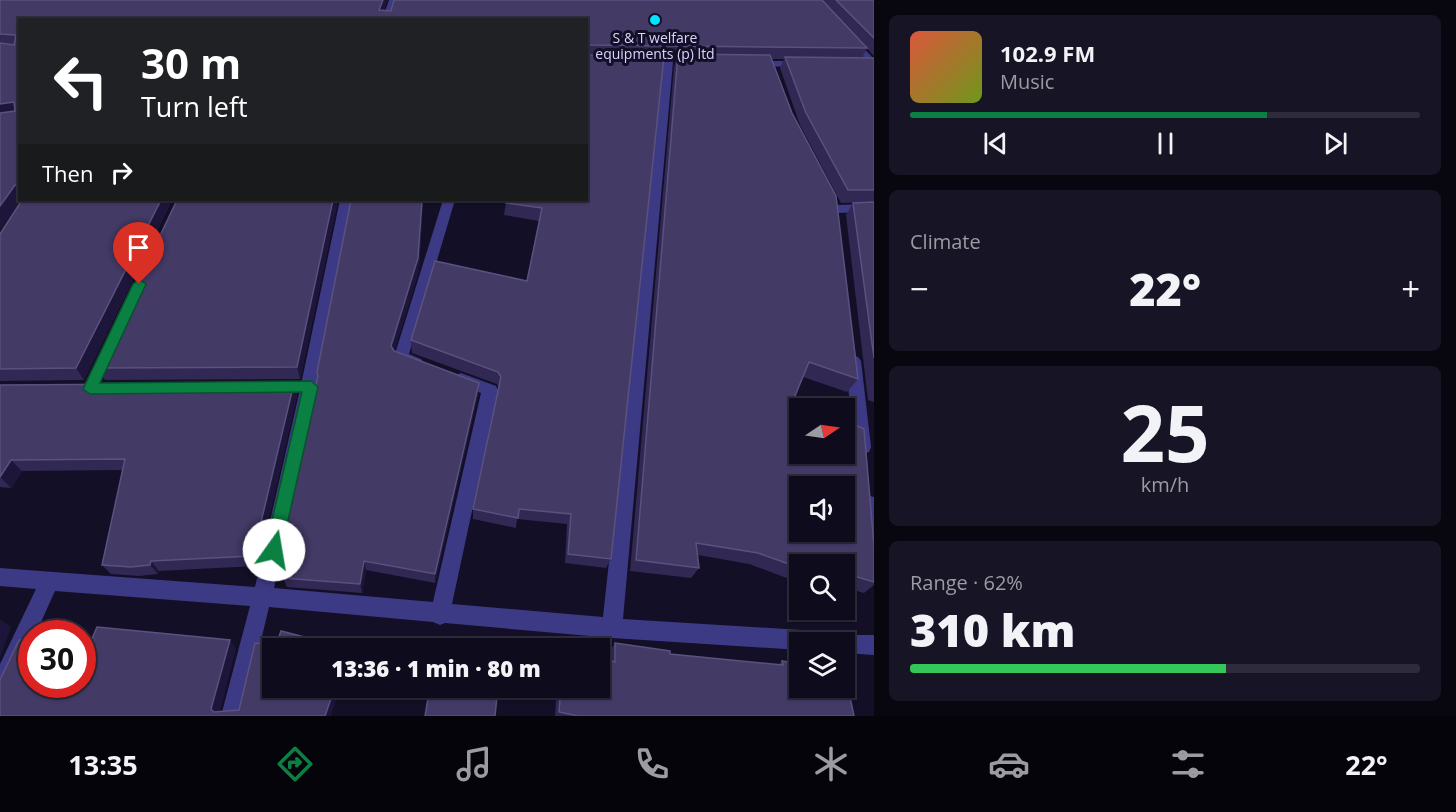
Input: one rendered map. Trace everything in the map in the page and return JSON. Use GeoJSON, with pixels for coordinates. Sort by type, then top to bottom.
{"type":"FeatureCollection","features":[{"type":"Feature","properties":{"kind":"street"},"geometry":{"type":"LineString","coordinates":[[387,18],[393,0]]}},
{"type":"Feature","properties":{"kind":"street"},"geometry":{"type":"LineString","coordinates":[[842,31],[874,65]]}},
{"type":"Feature","properties":{"kind":"street"},"geometry":{"type":"LineString","coordinates":[[612,628],[668,62]]}},
{"type":"Feature","properties":{"kind":"street"},"geometry":{"type":"LineString","coordinates":[[748,64],[773,69],[817,65]]}},
{"type":"Feature","properties":{"kind":"street"},"geometry":{"type":"LineString","coordinates":[[862,65],[874,65]]}},
{"type":"Feature","properties":{"kind":"street"},"geometry":{"type":"LineString","coordinates":[[232,716],[263,597],[311,387],[346,201]]}},
{"type":"Feature","properties":{"kind":"street"},"geometry":{"type":"LineString","coordinates":[[440,615],[490,390],[401,357],[449,201]]}},
{"type":"Feature","properties":{"kind":"street"},"geometry":{"type":"LineString","coordinates":[[835,209],[874,208]]}},
{"type":"Feature","properties":{"kind":"street"},"geometry":{"type":"LineString","coordinates":[[113,389],[85,389],[115,336]]}},
{"type":"Feature","properties":{"kind":"street"},"geometry":{"type":"LineString","coordinates":[[852,351],[864,458]]}},
{"type":"Feature","properties":{"kind":"street"},"geometry":{"type":"LineString","coordinates":[[288,387],[311,387]]}},
{"type":"Feature","properties":{"kind":"street"},"geometry":{"type":"LineString","coordinates":[[868,493],[874,541]]}},
{"type":"Feature","properties":{"kind":"street"},"geometry":{"type":"LineString","coordinates":[[0,578],[263,597],[440,615],[789,639]]}},
{"type":"Feature","properties":{"kind":"street"},"geometry":{"type":"LineString","coordinates":[[0,687],[50,581]]}},
{"type":"Feature","properties":{"kind":"street"},"geometry":{"type":"LineString","coordinates":[[855,644],[874,645]]}},
{"type":"Feature","properties":{"kind":"building"},"geometry":{"type":"Polygon","coordinates":[[[0,0],[383,0],[379,10],[391,11],[394,0],[822,0],[867,48],[588,45],[588,18],[18,18],[18,186],[15,185],[0,206],[0,113],[15,111],[14,102],[0,104],[0,43],[14,45],[16,35],[0,34],[0,0]]]}},
{"type":"Feature","properties":{"kind":"building"},"geometry":{"type":"Polygon","coordinates":[[[836,0],[874,0],[874,38],[836,0]]]}},
{"type":"Feature","properties":{"kind":"building"},"geometry":{"type":"Polygon","coordinates":[[[678,54],[770,55],[792,113],[836,196],[858,379],[809,362],[795,396],[799,398],[789,398],[789,464],[855,464],[855,425],[864,429],[874,546],[874,582],[855,576],[855,554],[789,554],[789,564],[758,553],[696,543],[699,568],[636,560],[678,54]]]}},
{"type":"Feature","properties":{"kind":"building"},"geometry":{"type":"Polygon","coordinates":[[[588,55],[664,56],[611,559],[568,554],[571,514],[519,509],[518,518],[473,509],[501,377],[498,372],[411,340],[435,261],[527,281],[542,208],[506,203],[507,201],[588,201],[588,55]]]}},
{"type":"Feature","properties":{"kind":"building"},"geometry":{"type":"Polygon","coordinates":[[[785,57],[874,58],[874,190],[848,190],[806,113],[785,57]]]}},
{"type":"Feature","properties":{"kind":"building"},"geometry":{"type":"Polygon","coordinates":[[[21,201],[160,201],[76,368],[0,369],[0,234],[21,201]]]}},
{"type":"Feature","properties":{"kind":"building"},"geometry":{"type":"Polygon","coordinates":[[[177,201],[333,201],[297,367],[97,368],[177,201]]]}},
{"type":"Feature","properties":{"kind":"building"},"geometry":{"type":"Polygon","coordinates":[[[351,201],[422,201],[418,258],[391,346],[394,351],[479,383],[435,574],[364,561],[360,584],[283,578],[288,554],[277,555],[318,376],[351,201]]]}},
{"type":"Feature","properties":{"kind":"building"},"geometry":{"type":"Polygon","coordinates":[[[874,202],[874,358],[853,203],[874,202]]]}},
{"type":"Feature","properties":{"kind":"building"},"geometry":{"type":"Polygon","coordinates":[[[294,383],[253,556],[151,561],[150,565],[131,567],[102,565],[125,459],[11,460],[0,477],[0,385],[294,383]]]}},
{"type":"Feature","properties":{"kind":"building"},"geometry":{"type":"Polygon","coordinates":[[[97,627],[230,640],[211,709],[214,712],[239,710],[255,643],[262,644],[262,698],[331,698],[325,716],[0,716],[0,680],[18,642],[18,698],[96,698],[97,627]]]}},
{"type":"Feature","properties":{"kind":"building"},"geometry":{"type":"Polygon","coordinates":[[[281,631],[308,638],[278,638],[281,631]]]}},
{"type":"Feature","properties":{"kind":"building"},"geometry":{"type":"Polygon","coordinates":[[[615,643],[670,651],[670,654],[783,665],[782,661],[789,662],[789,698],[850,698],[854,716],[578,716],[559,712],[560,698],[610,698],[610,661],[615,662],[615,643]]]}},
{"type":"Feature","properties":{"kind":"building"},"geometry":{"type":"Polygon","coordinates":[[[428,698],[497,698],[495,716],[425,716],[428,698]]]}},
{"type":"Feature","properties":{"kind":"place","name":"S & T welfare equipments (p) ltd"},"geometry":{"type":"Point","coordinates":[655,20]}},
{"type":"Feature","properties":{"kind":"route"},"geometry":{"type":"LineString","coordinates":[[139,284],[90,389],[311,387],[274,550]]}}]}
